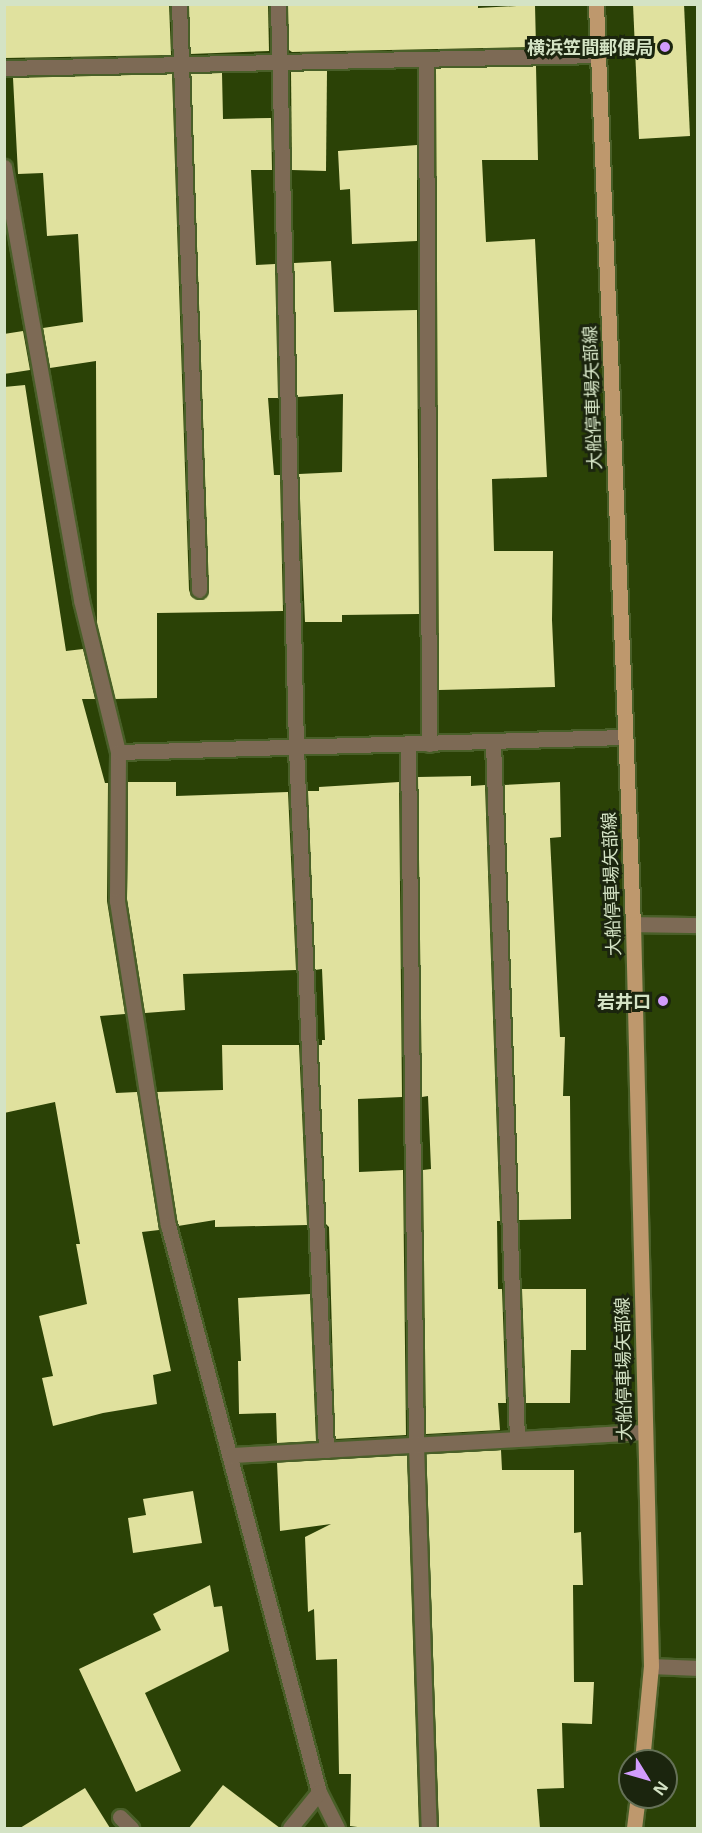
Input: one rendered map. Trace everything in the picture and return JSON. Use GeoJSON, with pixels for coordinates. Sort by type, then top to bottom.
{"type":"FeatureCollection","features":[{"type":"Feature","properties":{"kind":"main road","name":"大船停車場矢部線"},"geometry":{"type":"LineString","coordinates":[[596,4],[633,924],[651,1666],[643,1749]]}},
{"type":"Feature","properties":{"kind":"main road"},"geometry":{"type":"LineString","coordinates":[[634,1828],[636,1809]]}},
{"type":"Feature","properties":{"kind":"street"},"geometry":{"type":"LineString","coordinates":[[179,4],[199,590]]}},
{"type":"Feature","properties":{"kind":"street"},"geometry":{"type":"LineString","coordinates":[[278,4],[296,748],[326,1450]]}},
{"type":"Feature","properties":{"kind":"street"},"geometry":{"type":"LineString","coordinates":[[4,69],[598,55]]}},
{"type":"Feature","properties":{"kind":"street"},"geometry":{"type":"LineString","coordinates":[[426,59],[429,744]]}},
{"type":"Feature","properties":{"kind":"street"},"geometry":{"type":"LineString","coordinates":[[4,167],[81,600],[118,752],[117,901],[168,1226],[231,1455],[319,1792],[337,1828]]}},
{"type":"Feature","properties":{"kind":"street"},"geometry":{"type":"LineString","coordinates":[[4,242],[15,226]]}},
{"type":"Feature","properties":{"kind":"street"},"geometry":{"type":"LineString","coordinates":[[118,752],[624,737]]}},
{"type":"Feature","properties":{"kind":"street"},"geometry":{"type":"LineString","coordinates":[[493,742],[516,1439]]}},
{"type":"Feature","properties":{"kind":"street"},"geometry":{"type":"LineString","coordinates":[[408,745],[416,1445],[429,1828]]}},
{"type":"Feature","properties":{"kind":"street"},"geometry":{"type":"LineString","coordinates":[[633,924],[698,925]]}},
{"type":"Feature","properties":{"kind":"street"},"geometry":{"type":"LineString","coordinates":[[231,1455],[644,1432]]}},
{"type":"Feature","properties":{"kind":"street"},"geometry":{"type":"LineString","coordinates":[[651,1666],[698,1668]]}},
{"type":"Feature","properties":{"kind":"street"},"geometry":{"type":"LineString","coordinates":[[291,1828],[319,1792]]}},
{"type":"Feature","properties":{"kind":"street"},"geometry":{"type":"LineString","coordinates":[[120,1817],[130,1828]]}},
{"type":"Feature","properties":{"kind":"building"},"geometry":{"type":"Polygon","coordinates":[[[4,4],[169,4],[171,55],[4,58],[4,4]]]}},
{"type":"Feature","properties":{"kind":"building"},"geometry":{"type":"Polygon","coordinates":[[[189,4],[268,4],[269,51],[190,54],[189,4]]]}},
{"type":"Feature","properties":{"kind":"building"},"geometry":{"type":"Polygon","coordinates":[[[288,4],[478,4],[478,8],[535,5],[536,47],[292,52],[289,50],[288,4]]]}},
{"type":"Feature","properties":{"kind":"building"},"geometry":{"type":"Polygon","coordinates":[[[633,4],[684,4],[690,136],[639,139],[633,4]]]}},
{"type":"Feature","properties":{"kind":"building"},"geometry":{"type":"Polygon","coordinates":[[[536,66],[538,160],[482,160],[486,242],[535,239],[547,477],[492,479],[494,551],[553,551],[552,620],[555,687],[439,690],[436,68],[536,66]]]}},
{"type":"Feature","properties":{"kind":"building"},"geometry":{"type":"Polygon","coordinates":[[[291,71],[327,71],[326,171],[292,170],[291,71]]]}},
{"type":"Feature","properties":{"kind":"building"},"geometry":{"type":"Polygon","coordinates":[[[222,73],[223,119],[271,118],[272,170],[251,170],[256,265],[275,264],[278,398],[268,398],[274,475],[280,475],[283,611],[157,613],[157,698],[115,699],[97,627],[96,361],[50,368],[43,328],[83,322],[78,234],[47,236],[43,173],[18,174],[13,78],[172,74],[189,590],[191,596],[199,600],[205,598],[209,590],[191,74],[222,73]]]}},
{"type":"Feature","properties":{"kind":"building"},"geometry":{"type":"Polygon","coordinates":[[[417,145],[417,241],[352,244],[350,189],[340,190],[338,151],[417,145]]]}},
{"type":"Feature","properties":{"kind":"building"},"geometry":{"type":"Polygon","coordinates":[[[331,261],[334,312],[417,310],[419,614],[342,615],[342,622],[305,622],[299,474],[342,472],[343,394],[297,397],[294,263],[331,261]]]}},
{"type":"Feature","properties":{"kind":"building"},"geometry":{"type":"Polygon","coordinates":[[[23,331],[30,370],[4,374],[4,334],[23,331]]]}},
{"type":"Feature","properties":{"kind":"building"},"geometry":{"type":"Polygon","coordinates":[[[25,385],[66,651],[83,649],[95,699],[82,699],[105,783],[108,783],[107,901],[125,1014],[100,1016],[116,1093],[137,1092],[159,1230],[142,1232],[171,1371],[153,1375],[157,1404],[103,1413],[53,1426],[42,1378],[53,1376],[39,1316],[87,1304],[76,1244],[80,1244],[55,1102],[4,1113],[4,387],[25,385]]]}},
{"type":"Feature","properties":{"kind":"building"},"geometry":{"type":"Polygon","coordinates":[[[471,776],[471,786],[485,785],[500,1221],[497,1221],[498,1289],[502,1289],[506,1403],[498,1403],[500,1430],[426,1434],[423,1170],[431,1169],[428,1096],[422,1097],[418,777],[471,776]]]}},
{"type":"Feature","properties":{"kind":"building"},"geometry":{"type":"Polygon","coordinates":[[[128,782],[176,782],[176,796],[288,792],[296,970],[183,974],[185,1010],[145,1013],[127,900],[128,782]]]}},
{"type":"Feature","properties":{"kind":"building"},"geometry":{"type":"Polygon","coordinates":[[[399,782],[402,1097],[358,1099],[359,1172],[403,1170],[406,1435],[335,1439],[329,1227],[326,1224],[318,1045],[322,1045],[322,1040],[325,1040],[322,969],[315,970],[308,791],[319,791],[319,787],[399,782]]]}},
{"type":"Feature","properties":{"kind":"building"},"geometry":{"type":"Polygon","coordinates":[[[560,782],[561,837],[550,838],[560,1037],[565,1037],[563,1096],[570,1096],[571,1219],[519,1220],[504,785],[560,782]]]}},
{"type":"Feature","properties":{"kind":"building"},"geometry":{"type":"Polygon","coordinates":[[[222,1045],[299,1045],[307,1225],[215,1227],[215,1220],[178,1226],[157,1092],[223,1090],[222,1045]]]}},
{"type":"Feature","properties":{"kind":"building"},"geometry":{"type":"Polygon","coordinates":[[[522,1289],[586,1289],[586,1350],[571,1350],[570,1403],[526,1403],[522,1289]]]}},
{"type":"Feature","properties":{"kind":"building"},"geometry":{"type":"Polygon","coordinates":[[[310,1294],[316,1441],[277,1443],[276,1413],[239,1414],[238,1361],[241,1361],[238,1298],[310,1294]]]}},
{"type":"Feature","properties":{"kind":"building"},"geometry":{"type":"Polygon","coordinates":[[[501,1450],[502,1470],[574,1470],[574,1533],[581,1532],[583,1585],[573,1585],[574,1682],[594,1682],[592,1724],[562,1723],[564,1788],[537,1789],[540,1828],[439,1828],[426,1454],[501,1450]]]}},
{"type":"Feature","properties":{"kind":"building"},"geometry":{"type":"Polygon","coordinates":[[[407,1455],[419,1828],[365,1828],[350,1826],[351,1774],[339,1774],[337,1659],[316,1660],[314,1609],[308,1612],[305,1537],[331,1524],[280,1531],[277,1462],[407,1455]]]}},
{"type":"Feature","properties":{"kind":"building"},"geometry":{"type":"Polygon","coordinates":[[[193,1491],[202,1543],[133,1553],[128,1518],[146,1515],[143,1499],[193,1491]]]}},
{"type":"Feature","properties":{"kind":"building"},"geometry":{"type":"Polygon","coordinates":[[[210,1585],[214,1607],[222,1606],[229,1651],[145,1693],[181,1771],[136,1792],[79,1669],[161,1630],[153,1614],[210,1585]]]}},
{"type":"Feature","properties":{"kind":"building"},"geometry":{"type":"Polygon","coordinates":[[[223,1785],[280,1828],[189,1828],[223,1785]]]}},
{"type":"Feature","properties":{"kind":"building"},"geometry":{"type":"Polygon","coordinates":[[[85,1788],[110,1828],[20,1828],[85,1788]]]}},
{"type":"Feature","properties":{"kind":"place","name":"横浜笠間郵便局"},"geometry":{"type":"Point","coordinates":[665,47]}},
{"type":"Feature","properties":{"kind":"place","name":"岩井口"},"geometry":{"type":"Point","coordinates":[663,1001]}}]}
